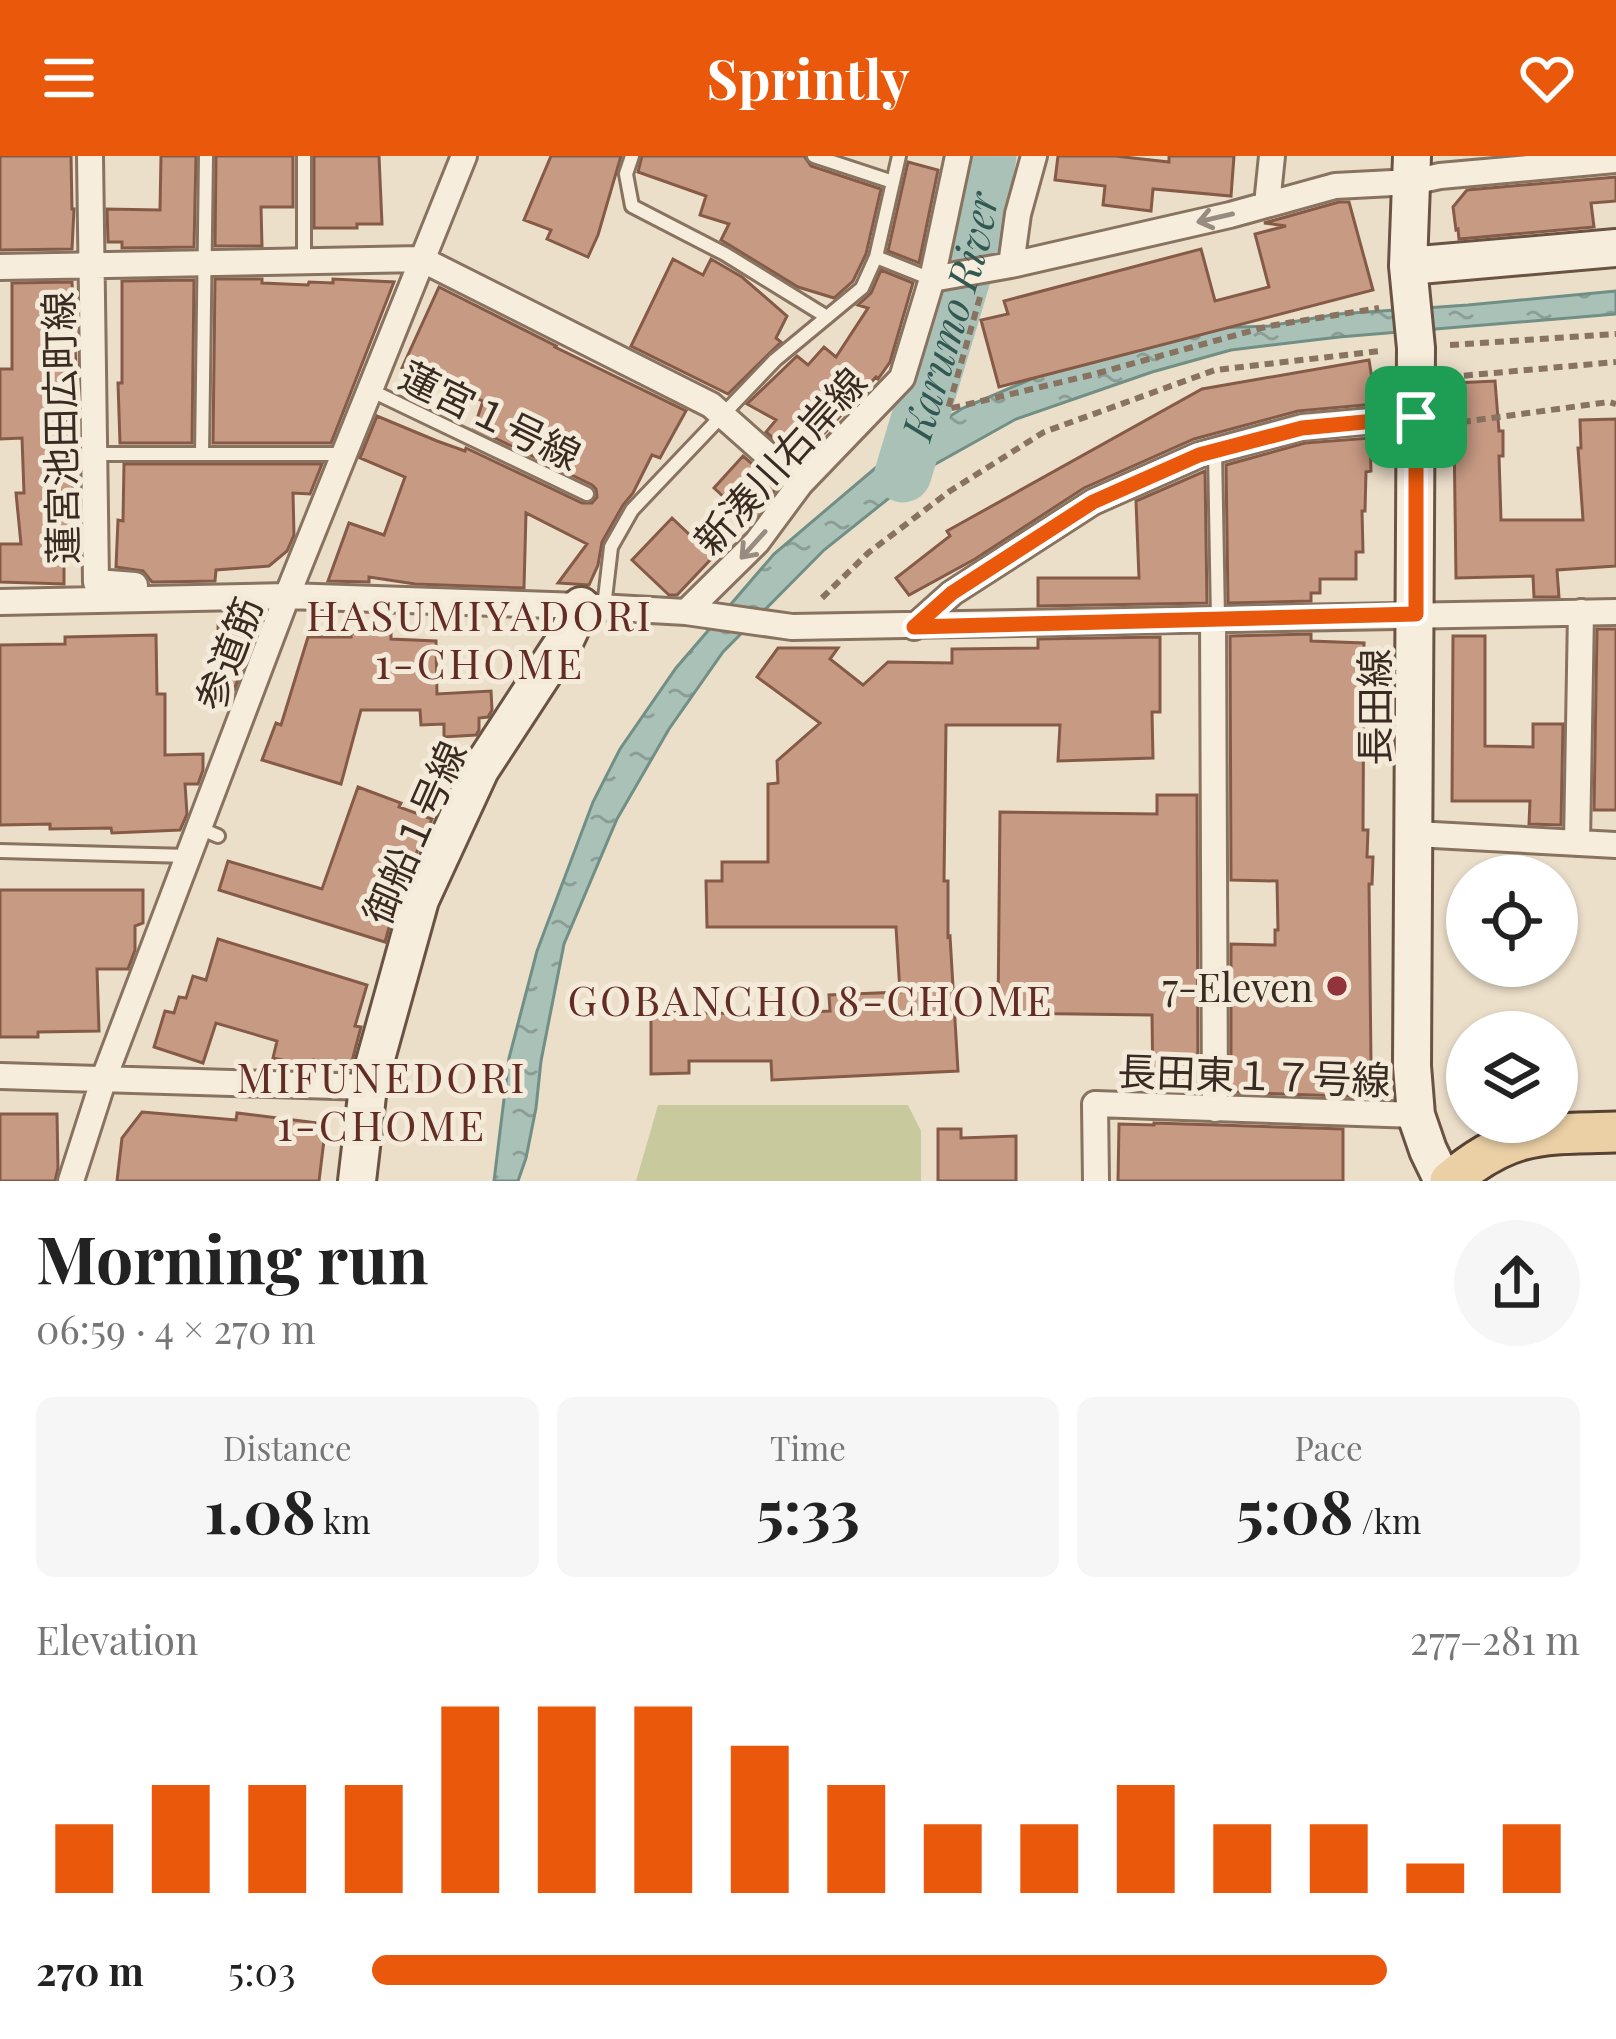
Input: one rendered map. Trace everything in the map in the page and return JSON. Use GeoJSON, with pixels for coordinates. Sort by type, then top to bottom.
{"type":"FeatureCollection","features":[{"type":"Feature","properties":{"kind":"main road"},"geometry":{"type":"LineString","coordinates":[[1446,1181],[1513,1141],[1537,1134],[1616,1132]]}},
{"type":"Feature","properties":{"kind":"street","name":"蓮宮池田広町線"},"geometry":{"type":"LineString","coordinates":[[90,156],[96,582],[287,596]]}},
{"type":"Feature","properties":{"kind":"street","name":"参道筋"},"geometry":{"type":"LineString","coordinates":[[71,1181],[104,1078],[189,856],[209,832],[287,596],[464,156]]}},
{"type":"Feature","properties":{"kind":"street","name":"新湊川右岸線"},"geometry":{"type":"LineString","coordinates":[[686,612],[757,542],[800,484],[902,378],[932,279],[958,156]]}},
{"type":"Feature","properties":{"kind":"street"},"geometry":{"type":"LineString","coordinates":[[999,268],[1034,156]]}},
{"type":"Feature","properties":{"kind":"street"},"geometry":{"type":"LineString","coordinates":[[1267,204],[1272,156]]}},
{"type":"Feature","properties":{"kind":"street"},"geometry":{"type":"LineString","coordinates":[[932,279],[999,268],[1412,169],[1439,176],[1616,160]]}},
{"type":"Feature","properties":{"kind":"street","name":"長田線"},"geometry":{"type":"LineString","coordinates":[[1412,169],[1408,266],[1426,421],[1416,614],[1412,1066],[1416,1115],[1446,1181]]}},
{"type":"Feature","properties":{"kind":"street"},"geometry":{"type":"LineString","coordinates":[[1408,266],[1616,248]]}},
{"type":"Feature","properties":{"kind":"street"},"geometry":{"type":"LineString","coordinates":[[0,267],[421,259],[711,405],[800,484]]}},
{"type":"Feature","properties":{"kind":"street"},"geometry":{"type":"LineString","coordinates":[[914,627],[952,593],[1093,502],[1215,451],[1302,428],[1426,421]]}},
{"type":"Feature","properties":{"kind":"street"},"geometry":{"type":"LineString","coordinates":[[0,602],[287,596],[686,612],[792,628],[1616,612]]}},
{"type":"Feature","properties":{"kind":"street","name":"御船１号線"},"geometry":{"type":"LineString","coordinates":[[357,1181],[368,1087],[420,900],[480,770],[592,607]]}},
{"type":"Feature","properties":{"kind":"street"},"geometry":{"type":"LineString","coordinates":[[1577,843],[1581,612]]}},
{"type":"Feature","properties":{"kind":"street"},"geometry":{"type":"LineString","coordinates":[[1215,620],[1215,1109]]}},
{"type":"Feature","properties":{"kind":"street"},"geometry":{"type":"LineString","coordinates":[[1415,834],[1616,845]]}},
{"type":"Feature","properties":{"kind":"street"},"geometry":{"type":"LineString","coordinates":[[0,1076],[368,1087]]}},
{"type":"Feature","properties":{"kind":"street","name":"長田東１７号線"},"geometry":{"type":"LineString","coordinates":[[1096,1181],[1095,1105],[1416,1115]]}},
{"type":"Feature","properties":{"kind":"lane"},"geometry":{"type":"LineString","coordinates":[[202,454],[206,156]]}},
{"type":"Feature","properties":{"kind":"lane"},"geometry":{"type":"LineString","coordinates":[[304,156],[304,261]]}},
{"type":"Feature","properties":{"kind":"lane"},"geometry":{"type":"LineString","coordinates":[[632,156],[626,174],[632,206],[725,254],[827,317]]}},
{"type":"Feature","properties":{"kind":"lane"},"geometry":{"type":"LineString","coordinates":[[814,156],[893,182]]}},
{"type":"Feature","properties":{"kind":"lane"},"geometry":{"type":"LineString","coordinates":[[592,607],[611,548],[632,510],[775,360],[862,288],[876,257],[899,156]]}},
{"type":"Feature","properties":{"kind":"lane"},"geometry":{"type":"LineString","coordinates":[[876,257],[932,279]]}},
{"type":"Feature","properties":{"kind":"lane","name":"蓮宮１号線"},"geometry":{"type":"LineString","coordinates":[[369,389],[587,494]]}},
{"type":"Feature","properties":{"kind":"lane"},"geometry":{"type":"LineString","coordinates":[[1215,451],[1215,620]]}},
{"type":"Feature","properties":{"kind":"lane"},"geometry":{"type":"LineString","coordinates":[[94,454],[343,454]]}},
{"type":"Feature","properties":{"kind":"lane"},"geometry":{"type":"LineString","coordinates":[[0,851],[189,856]]}},
{"type":"Feature","properties":{"kind":"path"},"geometry":{"type":"LineString","coordinates":[[999,268],[975,320],[949,410],[1269,326],[1379,308]]}},
{"type":"Feature","properties":{"kind":"path"},"geometry":{"type":"LineString","coordinates":[[792,628],[868,553],[950,491],[1044,433],[1215,370],[1416,348],[1616,334]]}},
{"type":"Feature","properties":{"kind":"path"},"geometry":{"type":"LineString","coordinates":[[1446,377],[1616,362]]}},
{"type":"Feature","properties":{"kind":"path"},"geometry":{"type":"LineString","coordinates":[[1426,421],[1616,404]]}},
{"type":"Feature","properties":{"kind":"green space"},"geometry":{"type":"Polygon","coordinates":[[[658,1105],[908,1105],[921,1131],[921,1181],[636,1181],[658,1105]]]}},
{"type":"Feature","properties":{"kind":"water"},"geometry":{"type":"Polygon","coordinates":[[[1616,291],[1616,314],[1231,350],[1016,419],[923,471],[824,550],[723,652],[669,729],[617,819],[564,944],[536,1108],[518,1181],[494,1181],[509,1058],[537,951],[593,802],[620,749],[676,668],[774,554],[899,448],[963,408],[1081,358],[1213,328],[1616,291]]]}},
{"type":"Feature","properties":{"kind":"building"},"geometry":{"type":"Polygon","coordinates":[[[0,156],[71,156],[72,249],[0,250],[0,156]]]}},
{"type":"Feature","properties":{"kind":"building"},"geometry":{"type":"Polygon","coordinates":[[[161,156],[196,156],[194,247],[122,248],[122,242],[108,242],[107,209],[160,210],[161,156]]]}},
{"type":"Feature","properties":{"kind":"building"},"geometry":{"type":"Polygon","coordinates":[[[216,156],[293,156],[293,207],[261,207],[262,246],[215,246],[216,156]]]}},
{"type":"Feature","properties":{"kind":"building"},"geometry":{"type":"Polygon","coordinates":[[[314,156],[379,156],[382,224],[314,228],[314,156]]]}},
{"type":"Feature","properties":{"kind":"building"},"geometry":{"type":"Polygon","coordinates":[[[551,156],[621,156],[588,257],[547,239],[551,230],[524,220],[551,156]]]}},
{"type":"Feature","properties":{"kind":"building"},"geometry":{"type":"Polygon","coordinates":[[[642,156],[804,156],[811,166],[881,189],[866,254],[853,281],[834,298],[798,287],[721,240],[729,224],[700,215],[706,196],[638,172],[642,156]]]}},
{"type":"Feature","properties":{"kind":"building"},"geometry":{"type":"Polygon","coordinates":[[[1058,156],[1169,162],[1169,156],[1234,156],[1231,196],[1153,189],[1151,211],[1103,205],[1105,186],[1055,180],[1058,156]]]}},
{"type":"Feature","properties":{"kind":"building"},"geometry":{"type":"Polygon","coordinates":[[[908,162],[938,170],[919,263],[888,251],[908,162]]]}},
{"type":"Feature","properties":{"kind":"building"},"geometry":{"type":"Polygon","coordinates":[[[1616,177],[1616,201],[1591,203],[1594,227],[1459,239],[1453,207],[1467,190],[1616,177]]]}},
{"type":"Feature","properties":{"kind":"building"},"geometry":{"type":"Polygon","coordinates":[[[1349,202],[1373,290],[999,387],[981,320],[1008,314],[1004,301],[1201,249],[1215,301],[1269,287],[1255,234],[1286,226],[1264,223],[1349,202]]]}},
{"type":"Feature","properties":{"kind":"building"},"geometry":{"type":"Polygon","coordinates":[[[673,259],[703,275],[711,259],[742,277],[787,316],[776,338],[781,342],[728,394],[631,346],[673,259]]]}},
{"type":"Feature","properties":{"kind":"building"},"geometry":{"type":"Polygon","coordinates":[[[881,270],[913,283],[890,362],[799,461],[766,432],[776,420],[747,404],[797,356],[808,365],[824,347],[836,357],[868,308],[858,305],[871,293],[881,270]]]}},
{"type":"Feature","properties":{"kind":"building"},"geometry":{"type":"Polygon","coordinates":[[[215,279],[308,285],[333,283],[333,279],[394,282],[331,443],[213,443],[215,279]]]}},
{"type":"Feature","properties":{"kind":"building"},"geometry":{"type":"Polygon","coordinates":[[[194,280],[192,443],[120,443],[122,281],[194,280]]]}},
{"type":"Feature","properties":{"kind":"building"},"geometry":{"type":"Polygon","coordinates":[[[72,282],[77,388],[65,388],[77,535],[64,536],[64,584],[0,582],[0,544],[21,544],[16,493],[24,493],[22,438],[0,439],[0,369],[12,369],[12,283],[72,282]]]}},
{"type":"Feature","properties":{"kind":"building"},"geometry":{"type":"Polygon","coordinates":[[[439,287],[686,411],[660,458],[652,455],[602,542],[589,585],[558,583],[587,544],[526,513],[524,588],[415,584],[369,577],[369,582],[328,581],[349,523],[384,535],[405,477],[360,458],[377,416],[466,448],[582,503],[592,503],[597,497],[592,485],[474,428],[483,401],[402,368],[439,287]]]}},
{"type":"Feature","properties":{"kind":"building"},"geometry":{"type":"Polygon","coordinates":[[[1369,360],[1376,404],[1298,411],[1194,439],[1084,488],[975,559],[909,595],[896,578],[950,536],[947,531],[1202,389],[1369,360]]]}},
{"type":"Feature","properties":{"kind":"building"},"geometry":{"type":"Polygon","coordinates":[[[1495,381],[1499,431],[1503,431],[1501,520],[1583,520],[1580,420],[1616,419],[1616,566],[1557,570],[1559,597],[1534,597],[1533,576],[1456,578],[1455,383],[1495,381]]]}},
{"type":"Feature","properties":{"kind":"building"},"geometry":{"type":"Polygon","coordinates":[[[1370,438],[1363,552],[1356,552],[1356,579],[1320,579],[1320,593],[1311,593],[1311,601],[1228,603],[1226,465],[1305,443],[1370,438]]]}},
{"type":"Feature","properties":{"kind":"building"},"geometry":{"type":"Polygon","coordinates":[[[743,456],[778,486],[751,522],[714,488],[743,456]]]}},
{"type":"Feature","properties":{"kind":"building"},"geometry":{"type":"Polygon","coordinates":[[[124,464],[322,464],[310,494],[293,493],[294,535],[287,551],[269,566],[216,570],[215,581],[152,582],[143,571],[116,567],[124,464]]]}},
{"type":"Feature","properties":{"kind":"building"},"geometry":{"type":"Polygon","coordinates":[[[1205,471],[1207,603],[1038,606],[1038,578],[1139,578],[1136,501],[1205,471]]]}},
{"type":"Feature","properties":{"kind":"building"},"geometry":{"type":"Polygon","coordinates":[[[672,518],[713,557],[677,595],[669,595],[632,560],[672,518]]]}},
{"type":"Feature","properties":{"kind":"building"},"geometry":{"type":"Polygon","coordinates":[[[218,622],[256,622],[234,690],[219,690],[218,622]]]}},
{"type":"Feature","properties":{"kind":"building"},"geometry":{"type":"Polygon","coordinates":[[[1597,629],[1616,629],[1616,810],[1594,810],[1597,629]]]}},
{"type":"Feature","properties":{"kind":"building"},"geometry":{"type":"Polygon","coordinates":[[[351,633],[391,633],[391,639],[436,641],[437,694],[491,691],[492,710],[488,717],[479,718],[476,735],[444,737],[444,724],[421,725],[420,710],[361,710],[341,784],[262,760],[276,723],[281,725],[308,637],[351,637],[351,633]]]}},
{"type":"Feature","properties":{"kind":"building"},"geometry":{"type":"Polygon","coordinates":[[[1311,634],[1311,641],[1364,643],[1363,830],[1368,830],[1367,857],[1373,857],[1369,1097],[1231,1092],[1231,944],[1275,945],[1278,930],[1277,881],[1231,880],[1230,636],[1311,634]]]}},
{"type":"Feature","properties":{"kind":"building"},"geometry":{"type":"Polygon","coordinates":[[[156,635],[157,694],[165,694],[165,755],[203,754],[198,784],[185,784],[187,814],[180,830],[112,833],[111,828],[0,825],[0,645],[65,644],[65,637],[156,635]]]}},
{"type":"Feature","properties":{"kind":"building"},"geometry":{"type":"Polygon","coordinates":[[[1453,636],[1485,636],[1485,746],[1533,747],[1533,724],[1563,724],[1561,825],[1529,824],[1530,801],[1452,801],[1453,636]]]}},
{"type":"Feature","properties":{"kind":"building"},"geometry":{"type":"Polygon","coordinates":[[[1160,637],[1160,712],[1152,712],[1153,758],[1058,761],[1060,725],[946,725],[944,881],[948,881],[958,1071],[772,1080],[771,1061],[689,1061],[689,1073],[651,1074],[651,1012],[830,1011],[829,995],[900,992],[896,927],[707,927],[706,881],[722,881],[722,862],[768,862],[768,784],[778,783],[777,761],[820,723],[757,677],[778,648],[838,648],[830,659],[863,685],[888,662],[952,663],[952,649],[1038,648],[1038,639],[1160,637]]]}},
{"type":"Feature","properties":{"kind":"building"},"geometry":{"type":"Polygon","coordinates":[[[358,787],[432,819],[399,891],[385,942],[219,890],[228,861],[322,889],[358,787]]]}},
{"type":"Feature","properties":{"kind":"building"},"geometry":{"type":"Polygon","coordinates":[[[1157,795],[1197,795],[1198,1091],[1153,1089],[1152,1015],[998,1013],[1000,812],[1157,814],[1157,795]]]}},
{"type":"Feature","properties":{"kind":"building"},"geometry":{"type":"Polygon","coordinates":[[[0,890],[143,890],[143,923],[135,926],[135,950],[128,969],[97,969],[99,1031],[0,1037],[0,890]]]}},
{"type":"Feature","properties":{"kind":"building"},"geometry":{"type":"Polygon","coordinates":[[[218,939],[367,985],[355,1026],[361,1027],[350,1069],[314,1060],[313,1067],[273,1058],[277,1041],[216,1023],[203,1063],[154,1047],[165,1011],[174,1013],[179,997],[186,998],[193,976],[206,980],[218,939]]]}},
{"type":"Feature","properties":{"kind":"building"},"geometry":{"type":"Polygon","coordinates":[[[142,1112],[236,1120],[237,1113],[326,1124],[319,1181],[117,1181],[122,1138],[142,1112]]]}},
{"type":"Feature","properties":{"kind":"building"},"geometry":{"type":"Polygon","coordinates":[[[0,1114],[57,1114],[55,1181],[0,1181],[0,1114]]]}},
{"type":"Feature","properties":{"kind":"building"},"geometry":{"type":"Polygon","coordinates":[[[1119,1124],[1343,1129],[1343,1181],[1118,1181],[1119,1124]]]}},
{"type":"Feature","properties":{"kind":"building"},"geometry":{"type":"Polygon","coordinates":[[[938,1129],[961,1129],[961,1138],[1016,1136],[1016,1181],[938,1181],[938,1129]]]}},
{"type":"Feature","properties":{"kind":"waterway","name":"Karumo River"},"geometry":{"type":"LineString","coordinates":[[903,474],[974,238],[988,156]]}},
{"type":"Feature","properties":{"kind":"place","name":"7-Eleven"},"geometry":{"type":"Point","coordinates":[1337,986]}},
{"type":"Feature","properties":{"kind":"district","name":"HASUMIYADORI 1-CHOME"},"geometry":{"type":"Point","coordinates":[480,638]}},
{"type":"Feature","properties":{"kind":"district","name":"GOBANCHO 8-CHOME"},"geometry":{"type":"Point","coordinates":[811,999]}},
{"type":"Feature","properties":{"kind":"district","name":"MIFUNEDORI 1-CHOME"},"geometry":{"type":"Point","coordinates":[382,1100]}},
{"type":"Feature","properties":{"kind":"route"},"geometry":{"type":"LineString","coordinates":[[1416,417],[1416,614],[914,627],[952,593],[1093,502],[1199,455],[1302,428],[1416,417]]}}]}
